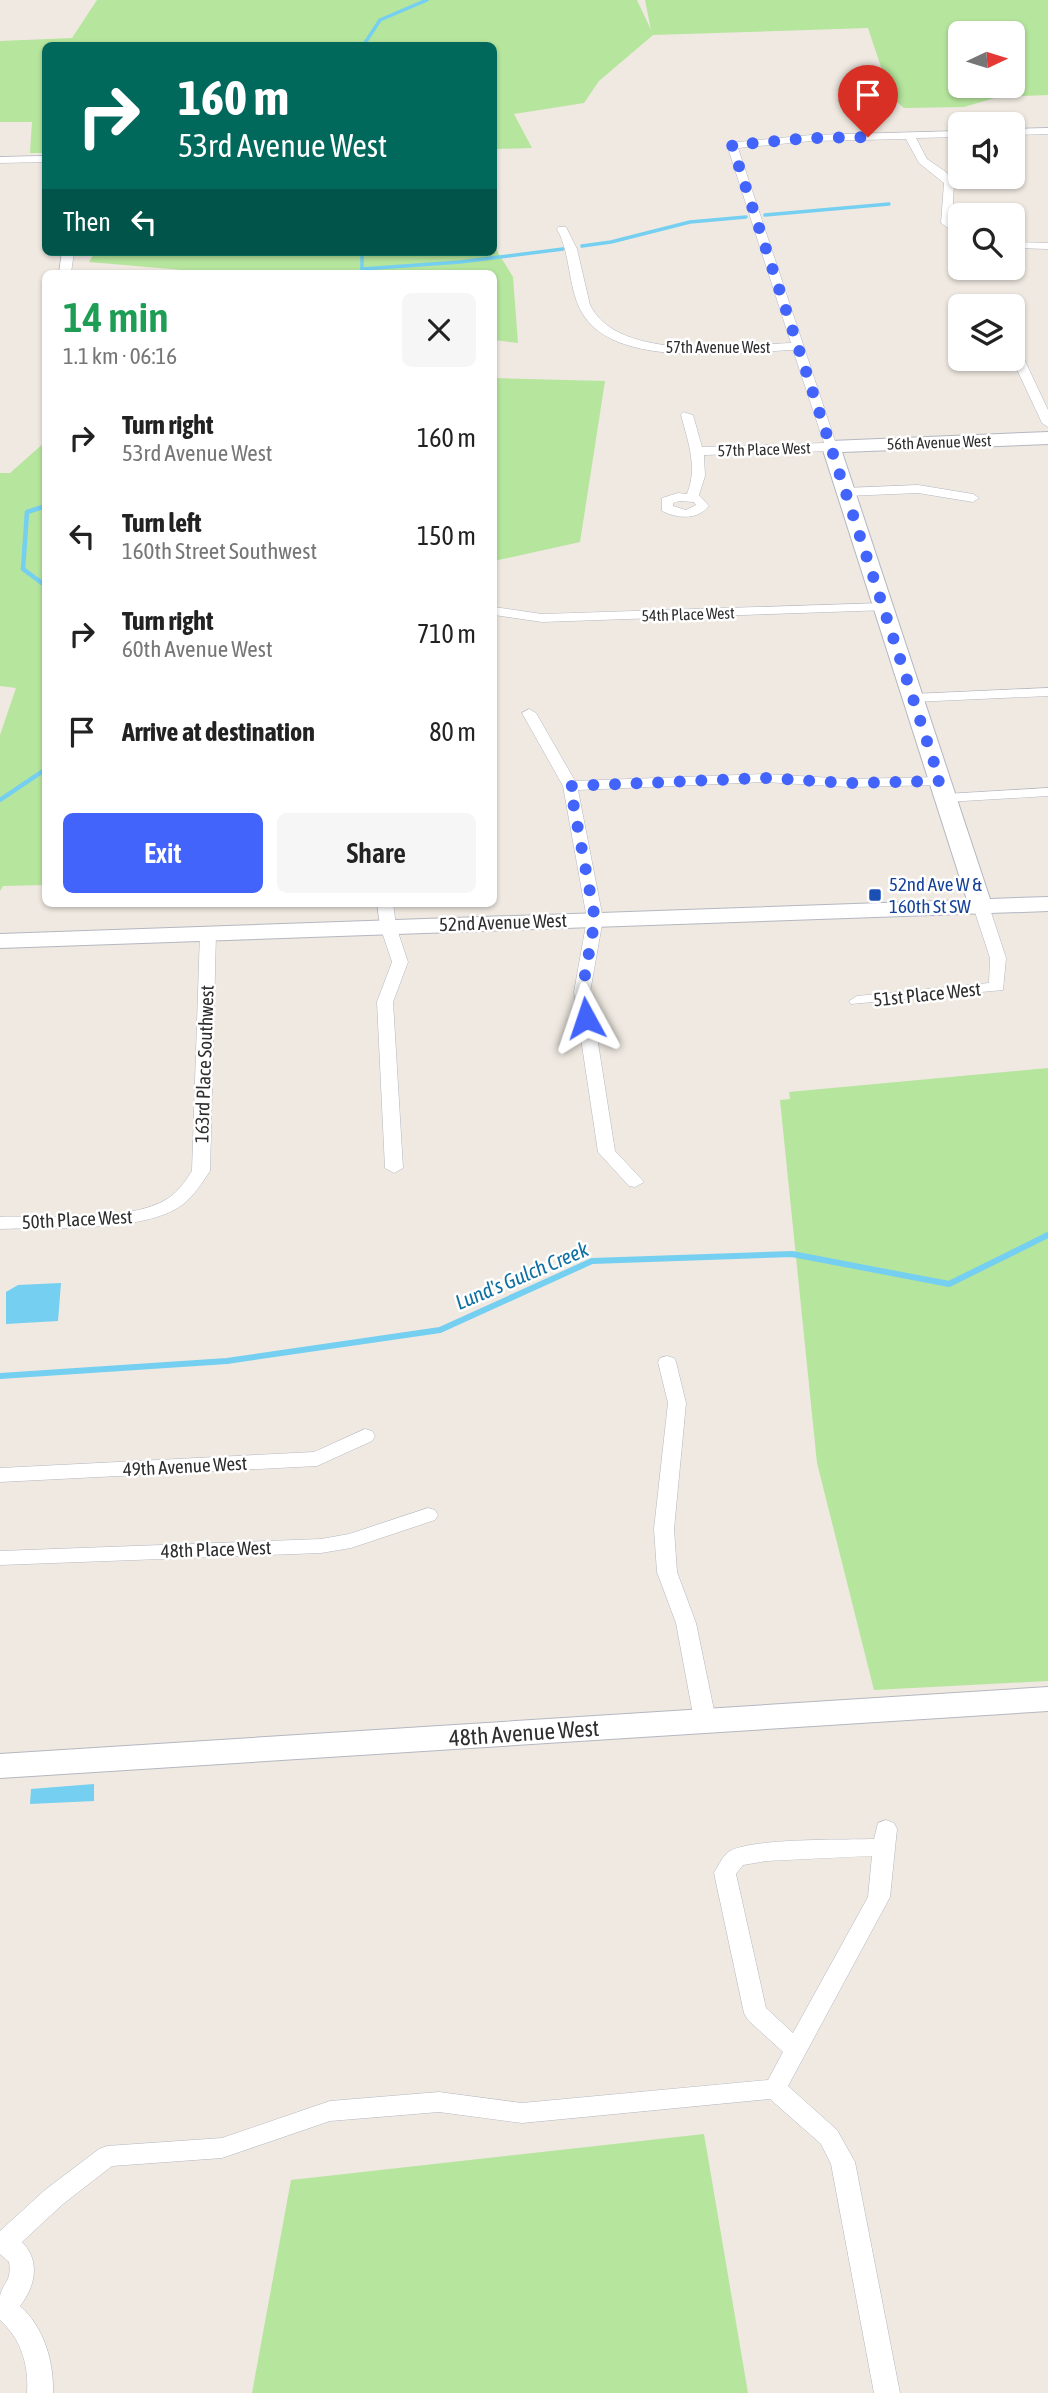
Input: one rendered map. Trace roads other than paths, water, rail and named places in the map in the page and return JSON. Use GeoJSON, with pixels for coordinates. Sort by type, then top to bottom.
{"type":"FeatureCollection","features":[{"type":"Feature","properties":{"kind":"street"},"geometry":{"type":"LineString","coordinates":[[1025,132],[1048,131]]}},
{"type":"Feature","properties":{"kind":"street"},"geometry":{"type":"LineString","coordinates":[[948,134],[811,138],[732,145],[981,906]]}},
{"type":"Feature","properties":{"kind":"street"},"geometry":{"type":"LineString","coordinates":[[909,135],[923,161],[942,174],[949,183],[948,224]]}},
{"type":"Feature","properties":{"kind":"street"},"geometry":{"type":"LineString","coordinates":[[0,160],[42,159]]}},
{"type":"Feature","properties":{"kind":"street","name":"57th Avenue West"},"geometry":{"type":"LineString","coordinates":[[562,229],[572,247],[587,312],[599,330],[634,343],[671,349],[798,346]]}},
{"type":"Feature","properties":{"kind":"street"},"geometry":{"type":"LineString","coordinates":[[1025,245],[1048,246]]}},
{"type":"Feature","properties":{"kind":"street"},"geometry":{"type":"LineString","coordinates":[[1024,371],[1048,423]]}},
{"type":"Feature","properties":{"kind":"street"},"geometry":{"type":"LineString","coordinates":[[687,415],[700,481],[692,497]]}},
{"type":"Feature","properties":{"kind":"street","name":"56th Avenue West"},"geometry":{"type":"LineString","coordinates":[[831,447],[1048,438]]}},
{"type":"Feature","properties":{"kind":"street","name":"57th Place West"},"geometry":{"type":"LineString","coordinates":[[696,450],[831,447]]}},
{"type":"Feature","properties":{"kind":"street"},"geometry":{"type":"LineString","coordinates":[[846,492],[918,489],[973,498]]}},
{"type":"Feature","properties":{"kind":"street","name":"54th Place West"},"geometry":{"type":"LineString","coordinates":[[497,611],[542,618],[883,607]]}},
{"type":"Feature","properties":{"kind":"street"},"geometry":{"type":"LineString","coordinates":[[913,698],[1048,692]]}},
{"type":"Feature","properties":{"kind":"street"},"geometry":{"type":"LineString","coordinates":[[529,713],[570,786],[595,919],[582,992],[607,1152],[635,1182]]}},
{"type":"Feature","properties":{"kind":"street"},"geometry":{"type":"LineString","coordinates":[[570,786],[765,778],[943,789],[1048,792]]}},
{"type":"Feature","properties":{"kind":"street","name":"52nd Avenue West"},"geometry":{"type":"LineString","coordinates":[[0,941],[208,933],[386,915],[595,919],[1048,904]]}},
{"type":"Feature","properties":{"kind":"street","name":"51st Place West"},"geometry":{"type":"LineString","coordinates":[[857,1002],[997,987],[998,958],[981,906]]}},
{"type":"Feature","properties":{"kind":"street"},"geometry":{"type":"LineString","coordinates":[[386,915],[400,962],[385,1002],[394,1168]]}},
{"type":"Feature","properties":{"kind":"street","name":"163rd Place Southwest"},"geometry":{"type":"LineString","coordinates":[[189,1191],[201,1171],[208,933]]}},
{"type":"Feature","properties":{"kind":"street","name":"50th Place West"},"geometry":{"type":"LineString","coordinates":[[0,1223],[140,1216],[169,1206],[189,1191]]}},
{"type":"Feature","properties":{"kind":"street"},"geometry":{"type":"LineString","coordinates":[[667,1362],[677,1403],[664,1530],[667,1572],[686,1623],[705,1720]]}},
{"type":"Feature","properties":{"kind":"street","name":"49th Avenue West"},"geometry":{"type":"LineString","coordinates":[[0,1475],[317,1459],[365,1436]]}},
{"type":"Feature","properties":{"kind":"street","name":"48th Place West"},"geometry":{"type":"LineString","coordinates":[[0,1558],[321,1546],[351,1541],[428,1515]]}},
{"type":"Feature","properties":{"kind":"street","name":"48th Avenue West"},"geometry":{"type":"LineString","coordinates":[[0,1766],[1048,1699]]}},
{"type":"Feature","properties":{"kind":"street"},"geometry":{"type":"LineString","coordinates":[[775,2090],[879,1897],[885,1838],[736,1858],[725,1872],[756,2013],[796,2050]]}},
{"type":"Feature","properties":{"kind":"street"},"geometry":{"type":"LineString","coordinates":[[40,2393],[41,2374],[26,2327],[2,2308],[21,2286],[24,2273],[22,2261],[15,2251],[3,2242],[54,2197],[107,2156],[222,2148],[330,2111],[439,2102],[522,2113],[775,2090],[829,2137],[843,2162],[887,2393]]}},
{"type":"Feature","properties":{"kind":"water"},"geometry":{"type":"Polygon","coordinates":[[[61,1283],[58,1321],[6,1324],[6,1292],[18,1285],[61,1283]]]}},
{"type":"Feature","properties":{"kind":"water"},"geometry":{"type":"Polygon","coordinates":[[[94,1784],[94,1801],[30,1804],[31,1789],[94,1784]]]}},
{"type":"Feature","properties":{"kind":"waterway","name":"Lund's Gulch Creek"},"geometry":{"type":"LineString","coordinates":[[366,42],[380,20],[427,0]]}},
{"type":"Feature","properties":{"kind":"waterway"},"geometry":{"type":"LineString","coordinates":[[765,215],[889,204]]}},
{"type":"Feature","properties":{"kind":"waterway"},"geometry":{"type":"LineString","coordinates":[[582,246],[611,242],[690,222],[746,217]]}},
{"type":"Feature","properties":{"kind":"waterway"},"geometry":{"type":"LineString","coordinates":[[362,269],[460,262],[563,249]]}},
{"type":"Feature","properties":{"kind":"waterway","name":"Lund's Gulch Creek"},"geometry":{"type":"LineString","coordinates":[[362,256],[362,269]]}},
{"type":"Feature","properties":{"kind":"waterway","name":"Lund's Gulch Creek"},"geometry":{"type":"LineString","coordinates":[[42,507],[27,512],[23,569],[42,583]]}},
{"type":"Feature","properties":{"kind":"waterway","name":"Lund's Gulch Creek"},"geometry":{"type":"LineString","coordinates":[[0,800],[42,772]]}},
{"type":"Feature","properties":{"kind":"waterway","name":"Lund's Gulch Creek"},"geometry":{"type":"LineString","coordinates":[[0,1376],[227,1361],[440,1330],[592,1261],[792,1254],[949,1284],[1048,1235]]}},
{"type":"Feature","properties":{"kind":"place","name":"52nd Ave W & 160th St SW"},"geometry":{"type":"Point","coordinates":[875,895]}}]}
